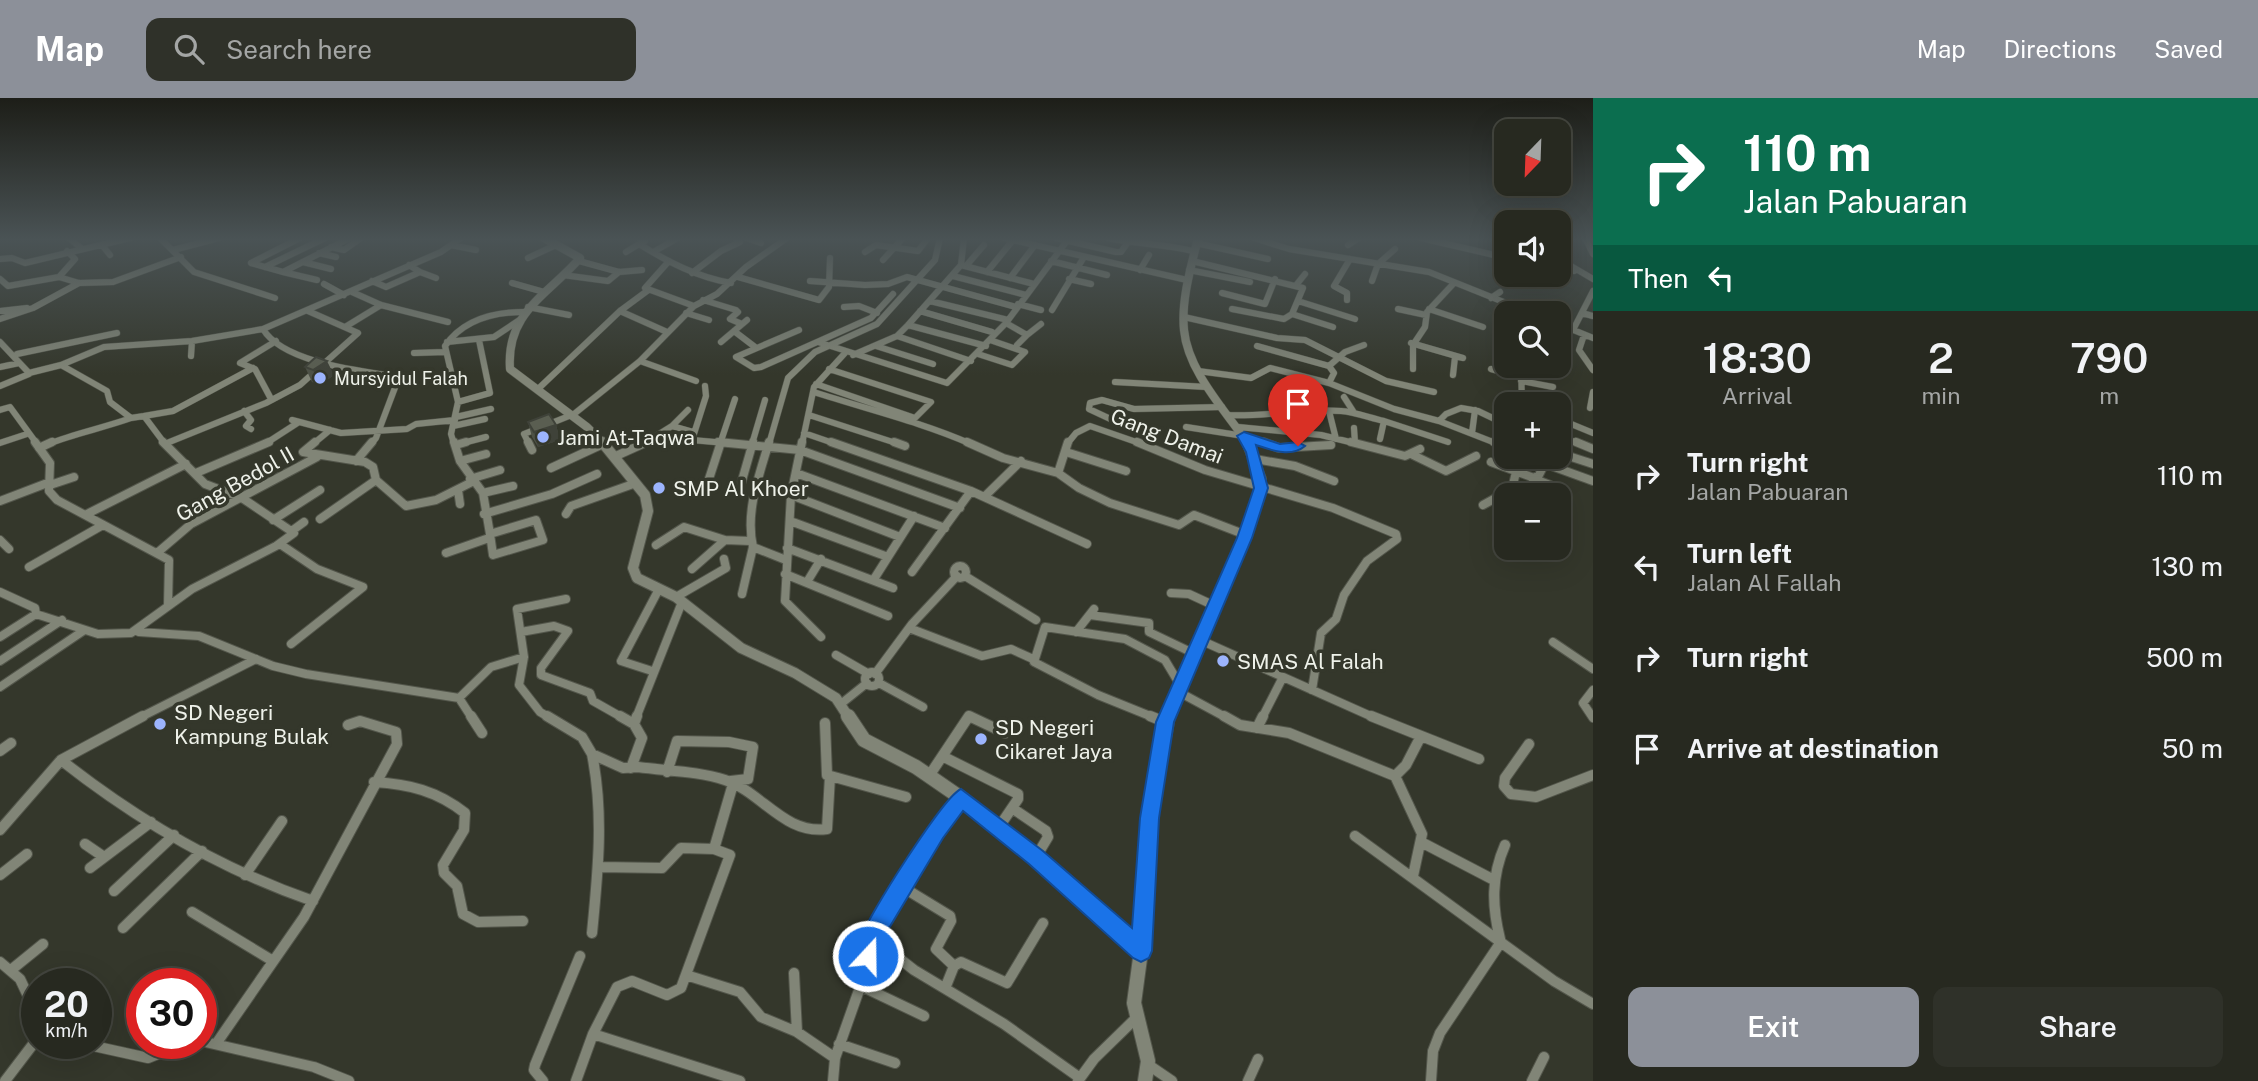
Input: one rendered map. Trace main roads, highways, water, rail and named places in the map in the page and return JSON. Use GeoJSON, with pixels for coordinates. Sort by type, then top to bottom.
{"type":"FeatureCollection","features":[{"type":"Feature","properties":{"kind":"place","name":"Mursyidul Falah"},"geometry":{"type":"Point","coordinates":[320,378]}},
{"type":"Feature","properties":{"kind":"place","name":"Jami At-Taqwa"},"geometry":{"type":"Point","coordinates":[543,437]}},
{"type":"Feature","properties":{"kind":"place","name":"SMP Al Khoer"},"geometry":{"type":"Point","coordinates":[659,488]}},
{"type":"Feature","properties":{"kind":"place","name":"SMAS Al Falah"},"geometry":{"type":"Point","coordinates":[1223,661]}},
{"type":"Feature","properties":{"kind":"place","name":"SD Negeri Kampung Bulak"},"geometry":{"type":"Point","coordinates":[160,724]}},
{"type":"Feature","properties":{"kind":"place","name":"SD Negeri Cikaret Jaya"},"geometry":{"type":"Point","coordinates":[981,739]}}]}
